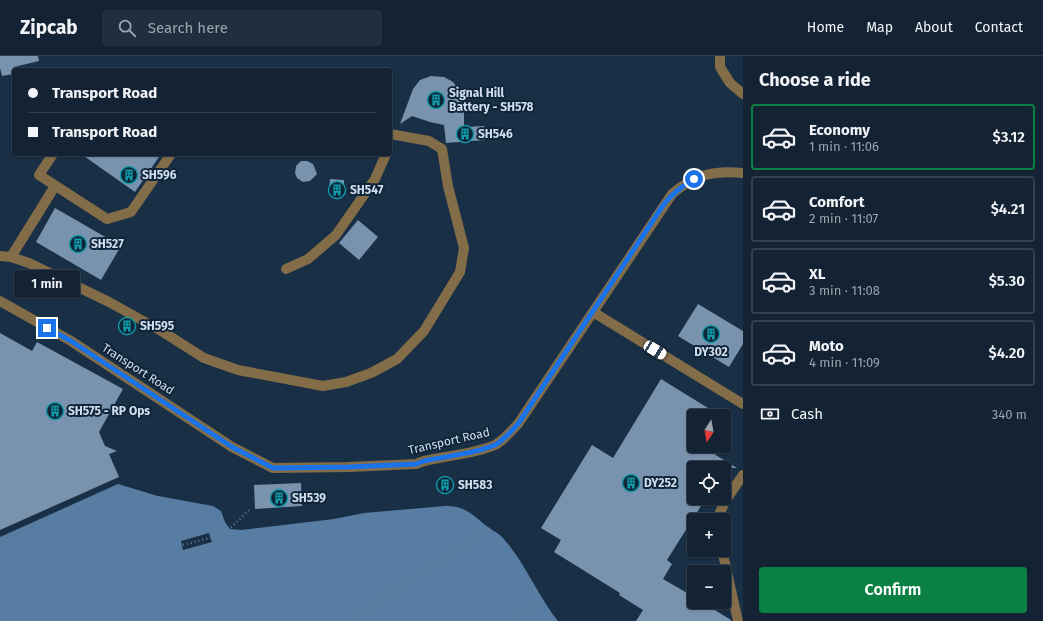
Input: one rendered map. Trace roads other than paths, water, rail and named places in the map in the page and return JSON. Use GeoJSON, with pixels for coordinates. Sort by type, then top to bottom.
{"type":"FeatureCollection","features":[{"type":"Feature","properties":{"kind":"lane"},"geometry":{"type":"LineString","coordinates":[[720,56],[720,67],[730,83],[743,94]]}},
{"type":"Feature","properties":{"kind":"lane"},"geometry":{"type":"LineString","coordinates":[[0,256],[11,257],[29,263],[109,302],[163,332],[204,358],[238,370],[323,386],[346,382],[371,373],[396,359],[424,331],[460,272],[464,248],[448,186],[442,149],[429,141],[392,134]]}},
{"type":"Feature","properties":{"kind":"lane"},"geometry":{"type":"LineString","coordinates":[[52,156],[39,176],[108,220],[131,212],[170,156]]}},
{"type":"Feature","properties":{"kind":"lane"},"geometry":{"type":"LineString","coordinates":[[286,269],[308,259],[336,235],[375,180],[385,156]]}},
{"type":"Feature","properties":{"kind":"lane","name":"Transport Road"},"geometry":{"type":"LineString","coordinates":[[0,301],[71,341],[232,447],[273,468],[416,464],[479,450],[496,444],[507,436],[518,424],[672,194],[682,186],[706,174],[717,172],[743,173]]}},
{"type":"Feature","properties":{"kind":"lane"},"geometry":{"type":"LineString","coordinates":[[11,257],[55,186]]}},
{"type":"Feature","properties":{"kind":"lane"},"geometry":{"type":"LineString","coordinates":[[592,312],[743,404]]}},
{"type":"Feature","properties":{"kind":"lane"},"geometry":{"type":"LineString","coordinates":[[719,513],[743,474]]}},
{"type":"Feature","properties":{"kind":"lane"},"geometry":{"type":"LineString","coordinates":[[724,557],[738,621]]}},
{"type":"Feature","properties":{"kind":"water"},"geometry":{"type":"Polygon","coordinates":[[[118,484],[158,496],[213,506],[221,511],[225,522],[230,529],[242,530],[334,519],[364,513],[445,506],[457,507],[467,511],[502,537],[518,557],[558,621],[0,621],[0,537],[118,484]]]}},
{"type":"Feature","properties":{"kind":"place","name":"Signal Hill Battery - SH578"},"geometry":{"type":"Point","coordinates":[436,100]}},
{"type":"Feature","properties":{"kind":"place","name":"SH546"},"geometry":{"type":"Point","coordinates":[465,134]}},
{"type":"Feature","properties":{"kind":"place","name":"SH596"},"geometry":{"type":"Point","coordinates":[129,175]}},
{"type":"Feature","properties":{"kind":"place","name":"SH547"},"geometry":{"type":"Point","coordinates":[337,190]}},
{"type":"Feature","properties":{"kind":"place","name":"SH527"},"geometry":{"type":"Point","coordinates":[78,244]}},
{"type":"Feature","properties":{"kind":"place","name":"SH595"},"geometry":{"type":"Point","coordinates":[127,326]}},
{"type":"Feature","properties":{"kind":"place","name":"DY302"},"geometry":{"type":"Point","coordinates":[711,334]}},
{"type":"Feature","properties":{"kind":"place","name":"SH575 - RP Ops"},"geometry":{"type":"Point","coordinates":[55,411]}},
{"type":"Feature","properties":{"kind":"place","name":"DY252"},"geometry":{"type":"Point","coordinates":[631,483]}},
{"type":"Feature","properties":{"kind":"place","name":"SH583"},"geometry":{"type":"Point","coordinates":[445,485]}},
{"type":"Feature","properties":{"kind":"place","name":"SH539"},"geometry":{"type":"Point","coordinates":[279,498]}}]}
